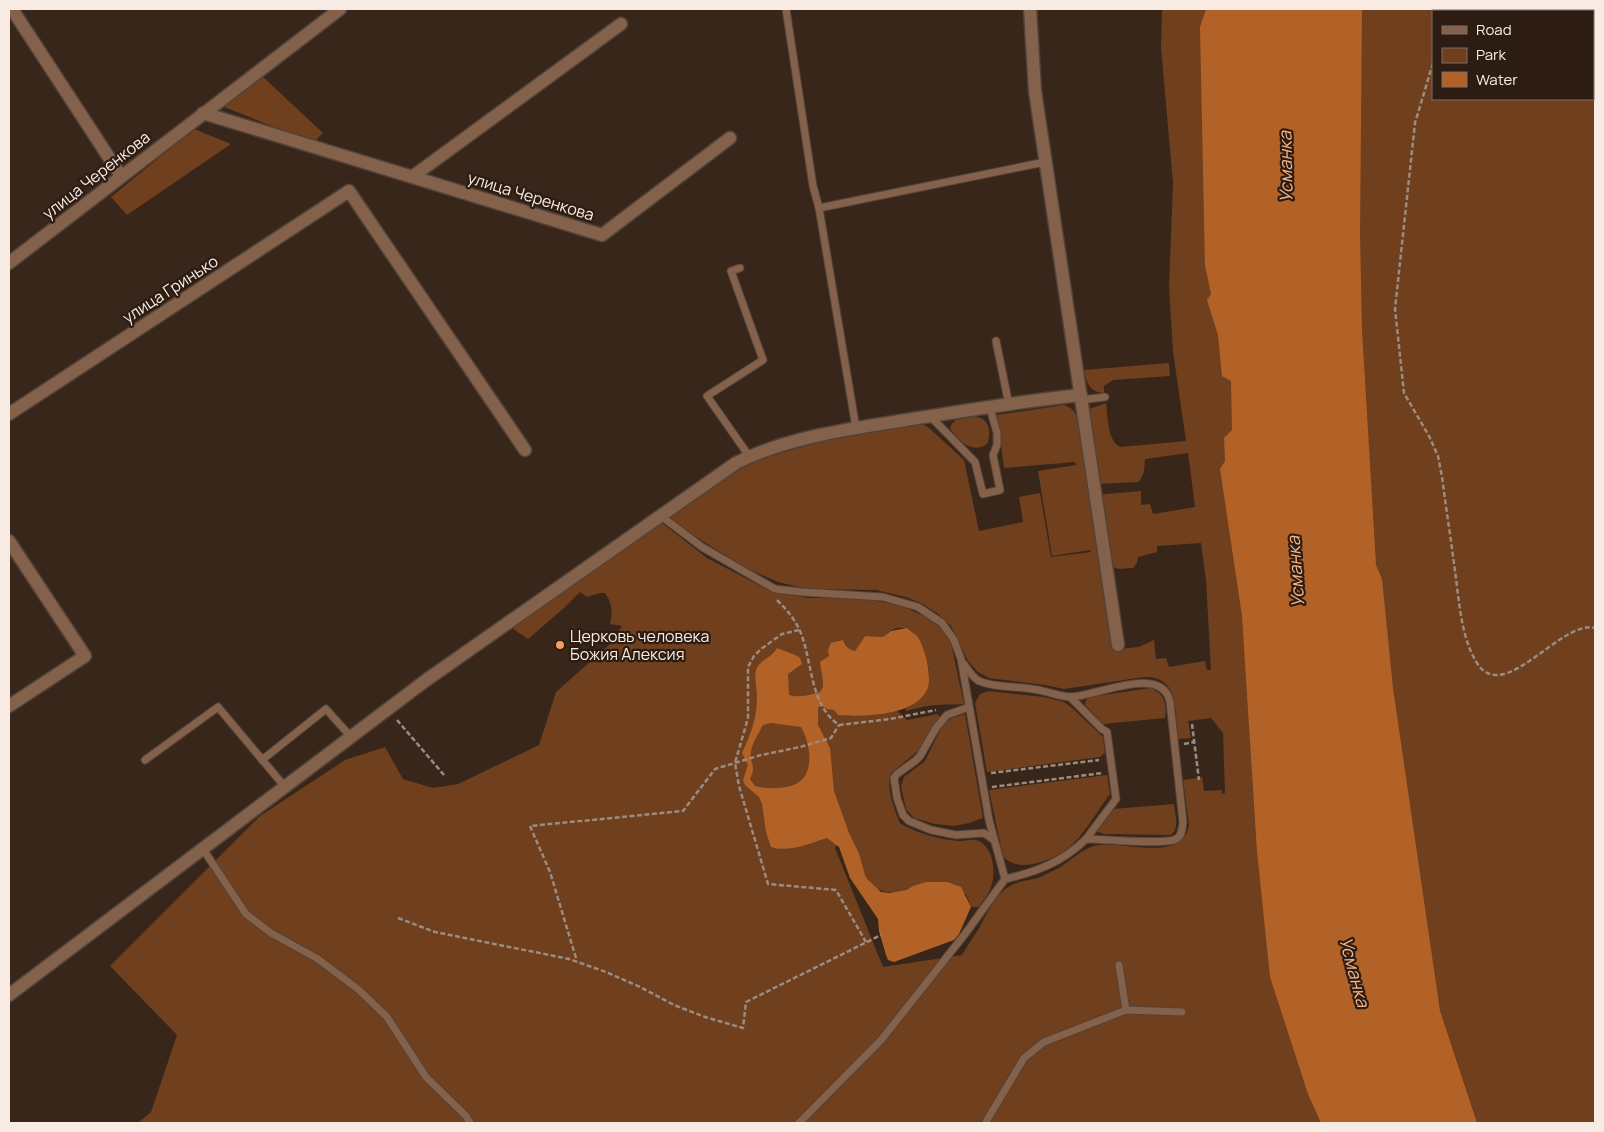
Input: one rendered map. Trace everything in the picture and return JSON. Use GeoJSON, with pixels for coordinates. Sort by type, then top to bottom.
{"type":"FeatureCollection","features":[{"type":"Feature","properties":{"kind":"street"},"geometry":{"type":"LineString","coordinates":[[12,9],[121,176]]}},
{"type":"Feature","properties":{"kind":"street","name":"улица Черенкова"},"geometry":{"type":"LineString","coordinates":[[9,263],[340,9]]}},
{"type":"Feature","properties":{"kind":"street"},"geometry":{"type":"LineString","coordinates":[[1030,9],[1035,91],[1118,645]]}},
{"type":"Feature","properties":{"kind":"street"},"geometry":{"type":"LineString","coordinates":[[412,177],[621,24]]}},
{"type":"Feature","properties":{"kind":"street","name":"улица Черенкова"},"geometry":{"type":"LineString","coordinates":[[203,113],[602,235],[730,138]]}},
{"type":"Feature","properties":{"kind":"street","name":"улица Гринько"},"geometry":{"type":"LineString","coordinates":[[9,414],[349,192],[525,450]]}},
{"type":"Feature","properties":{"kind":"street"},"geometry":{"type":"LineString","coordinates":[[9,995],[388,709],[518,615],[736,463],[749,456],[782,445],[856,428],[1009,405],[1081,398]]}},
{"type":"Feature","properties":{"kind":"street"},"geometry":{"type":"LineString","coordinates":[[9,541],[85,656],[9,706]]}},
{"type":"Feature","properties":{"kind":"lane"},"geometry":{"type":"LineString","coordinates":[[786,9],[813,186],[819,208],[856,428]]}},
{"type":"Feature","properties":{"kind":"lane"},"geometry":{"type":"LineString","coordinates":[[819,208],[1045,162]]}},
{"type":"Feature","properties":{"kind":"lane"},"geometry":{"type":"LineString","coordinates":[[740,268],[731,272],[763,360],[707,396],[749,456]]}},
{"type":"Feature","properties":{"kind":"lane"},"geometry":{"type":"LineString","coordinates":[[996,341],[1009,405]]}},
{"type":"Feature","properties":{"kind":"lane"},"geometry":{"type":"LineString","coordinates":[[1081,398],[1105,397]]}},
{"type":"Feature","properties":{"kind":"lane"},"geometry":{"type":"LineString","coordinates":[[930,416],[975,462],[983,494],[1000,490],[994,455],[997,445],[997,433],[990,408]]}},
{"type":"Feature","properties":{"kind":"lane"},"geometry":{"type":"LineString","coordinates":[[662,516],[702,547],[775,589],[869,595],[905,602],[925,611],[942,623],[954,640],[969,673],[981,682],[1033,689],[1070,697],[1147,683],[1162,688],[1169,696],[1170,702],[1182,822],[1181,834],[1174,840],[1165,842],[1086,840]]}},
{"type":"Feature","properties":{"kind":"lane"},"geometry":{"type":"LineString","coordinates":[[961,659],[994,840],[1005,879]]}},
{"type":"Feature","properties":{"kind":"lane"},"geometry":{"type":"LineString","coordinates":[[799,1123],[882,1039],[965,934],[1005,879],[1028,874],[1073,852],[1086,840],[1116,799],[1107,732],[1070,697]]}},
{"type":"Feature","properties":{"kind":"lane"},"geometry":{"type":"LineString","coordinates":[[145,760],[218,707],[285,787]]}},
{"type":"Feature","properties":{"kind":"lane"},"geometry":{"type":"LineString","coordinates":[[970,707],[947,715],[915,761],[894,778],[900,807],[903,815],[909,821],[931,830],[956,835],[984,833],[994,840]]}},
{"type":"Feature","properties":{"kind":"lane"},"geometry":{"type":"LineString","coordinates":[[262,760],[326,709],[351,737]]}},
{"type":"Feature","properties":{"kind":"lane"},"geometry":{"type":"LineString","coordinates":[[203,849],[246,914],[271,933],[318,959],[359,990],[387,1017],[426,1077],[466,1116],[470,1123]]}},
{"type":"Feature","properties":{"kind":"lane"},"geometry":{"type":"LineString","coordinates":[[1120,965],[1126,1010]]}},
{"type":"Feature","properties":{"kind":"lane"},"geometry":{"type":"LineString","coordinates":[[986,1123],[1024,1058],[1044,1042],[1126,1010],[1182,1012]]}},
{"type":"Feature","properties":{"kind":"path"},"geometry":{"type":"LineString","coordinates":[[1432,66],[1415,123],[1395,309],[1404,393],[1429,436],[1438,456],[1460,610],[1470,648],[1477,664],[1485,672],[1496,675],[1505,674],[1517,669],[1571,632],[1589,626],[1595,628]]}},
{"type":"Feature","properties":{"kind":"path"},"geometry":{"type":"LineString","coordinates":[[775,589],[777,600],[791,614],[799,630],[815,689],[823,710],[839,725],[890,719],[942,709],[955,711]]}},
{"type":"Feature","properties":{"kind":"path"},"geometry":{"type":"LineString","coordinates":[[799,630],[782,634],[761,649],[754,656],[748,667],[748,718],[735,763],[738,786],[768,884],[836,890],[866,942]]}},
{"type":"Feature","properties":{"kind":"path"},"geometry":{"type":"LineString","coordinates":[[388,709],[444,775]]}},
{"type":"Feature","properties":{"kind":"path"},"geometry":{"type":"LineString","coordinates":[[1192,724],[1199,780]]}},
{"type":"Feature","properties":{"kind":"path"},"geometry":{"type":"LineString","coordinates":[[576,958],[550,872],[530,826],[683,811],[715,769],[761,755],[800,748],[831,738],[839,725]]}},
{"type":"Feature","properties":{"kind":"path"},"geometry":{"type":"LineString","coordinates":[[981,774],[1111,759]]}},
{"type":"Feature","properties":{"kind":"path"},"geometry":{"type":"LineString","coordinates":[[984,788],[1112,772]]}},
{"type":"Feature","properties":{"kind":"path"},"geometry":{"type":"LineString","coordinates":[[398,918],[435,932],[568,959],[606,972],[674,1005],[705,1017],[743,1028],[746,1002],[881,935]]}},
{"type":"Feature","properties":{"kind":"green space"},"geometry":{"type":"Polygon","coordinates":[[[1162,9],[1595,9],[1595,1123],[138,1123],[151,1112],[177,1035],[110,966],[260,816],[345,760],[385,747],[403,779],[433,788],[458,784],[539,745],[556,692],[609,645],[622,626],[610,624],[611,608],[605,593],[587,597],[580,592],[528,639],[509,626],[662,523],[707,558],[772,592],[810,598],[856,598],[900,605],[926,617],[942,629],[951,643],[964,704],[931,706],[906,711],[905,708],[915,703],[924,695],[928,684],[929,671],[926,657],[921,644],[913,634],[904,628],[894,629],[884,637],[865,636],[855,651],[848,647],[843,640],[830,647],[907,720],[938,714],[940,718],[918,751],[891,773],[890,792],[900,823],[912,830],[938,838],[954,841],[977,840],[984,845],[991,855],[993,881],[991,887],[979,907],[971,907],[966,894],[913,886],[900,891],[887,892],[875,887],[870,883],[863,871],[859,854],[847,830],[835,848],[883,967],[962,955],[992,904],[1001,893],[1018,882],[1038,878],[1059,868],[1087,849],[1098,845],[1164,847],[1176,844],[1184,837],[1189,825],[1183,780],[1202,777],[1204,791],[1222,790],[1222,794],[1225,793],[1223,733],[1211,718],[1188,721],[1191,738],[1178,739],[1173,698],[1170,689],[1164,682],[1156,678],[1144,677],[1064,689],[989,678],[978,672],[968,661],[951,626],[937,613],[921,603],[906,597],[876,590],[807,589],[778,582],[746,568],[693,535],[668,516],[742,468],[763,458],[823,441],[921,424],[928,427],[964,460],[979,531],[1023,522],[1019,497],[1040,493],[1051,557],[1091,552],[1090,550],[1052,556],[1038,471],[1076,465],[1075,462],[1004,468],[997,415],[1064,405],[1072,409],[1077,416],[1119,649],[1139,647],[1154,640],[1156,659],[1166,658],[1169,667],[1205,661],[1207,670],[1211,670],[1206,580],[1201,543],[1157,546],[1157,552],[1138,557],[1137,563],[1133,568],[1119,569],[1110,566],[1101,498],[1102,495],[1106,494],[1141,491],[1141,505],[1150,504],[1153,514],[1195,507],[1188,453],[1145,459],[1144,472],[1139,482],[1098,484],[1087,410],[1106,403],[1110,433],[1116,444],[1120,447],[1186,441],[1173,352],[1169,287],[1173,183],[1161,47],[1162,9]]]}},
{"type":"Feature","properties":{"kind":"green space"},"geometry":{"type":"Polygon","coordinates":[[[262,76],[323,133],[313,143],[222,106],[262,76]]]}},
{"type":"Feature","properties":{"kind":"green space"},"geometry":{"type":"Polygon","coordinates":[[[194,129],[231,144],[127,215],[111,197],[194,129]]]}},
{"type":"Feature","properties":{"kind":"green space"},"geometry":{"type":"Polygon","coordinates":[[[1169,363],[1170,376],[1113,380],[1104,386],[1104,393],[1092,389],[1086,379],[1084,370],[1169,363]]]}},
{"type":"Feature","properties":{"kind":"green space"},"geometry":{"type":"Polygon","coordinates":[[[973,417],[983,419],[989,430],[987,444],[976,448],[966,445],[950,428],[956,420],[973,417]]]}},
{"type":"Feature","properties":{"kind":"green space"},"geometry":{"type":"Polygon","coordinates":[[[1150,688],[1159,693],[1164,700],[1165,718],[1103,724],[1085,705],[1086,700],[1090,697],[1150,688]]]}},
{"type":"Feature","properties":{"kind":"green space"},"geometry":{"type":"Polygon","coordinates":[[[989,691],[1044,697],[1064,702],[1103,737],[1105,753],[1100,757],[987,772],[975,703],[980,694],[989,691]]]}},
{"type":"Feature","properties":{"kind":"green space"},"geometry":{"type":"Polygon","coordinates":[[[965,714],[983,818],[954,826],[935,824],[914,818],[906,809],[901,786],[904,777],[925,761],[943,724],[952,718],[965,714]]]}},
{"type":"Feature","properties":{"kind":"green space"},"geometry":{"type":"Polygon","coordinates":[[[1107,775],[1110,794],[1083,833],[1067,849],[1049,859],[1028,865],[1010,862],[1003,856],[989,790],[1107,775]]]}},
{"type":"Feature","properties":{"kind":"green space"},"geometry":{"type":"Polygon","coordinates":[[[1174,804],[1176,825],[1171,835],[1103,834],[1096,831],[1113,809],[1174,804]]]}},
{"type":"Feature","properties":{"kind":"water","name":"Усманка"},"geometry":{"type":"Polygon","coordinates":[[[1206,9],[1362,9],[1360,235],[1362,330],[1376,565],[1382,579],[1393,688],[1440,1011],[1477,1123],[1321,1123],[1308,1094],[1270,977],[1257,851],[1242,616],[1220,469],[1225,461],[1224,438],[1232,430],[1231,381],[1222,376],[1218,335],[1207,300],[1211,294],[1205,265],[1200,27],[1206,9]]]}},
{"type":"Feature","properties":{"kind":"water"},"geometry":{"type":"Polygon","coordinates":[[[907,628],[918,637],[928,664],[929,685],[921,699],[912,705],[887,713],[861,716],[838,715],[834,710],[822,706],[818,707],[818,725],[830,748],[834,791],[849,833],[859,853],[865,875],[881,892],[890,893],[906,890],[926,882],[947,882],[961,887],[971,907],[959,934],[954,940],[894,962],[888,960],[879,931],[878,919],[850,878],[839,847],[827,838],[792,848],[778,849],[771,847],[766,832],[762,804],[759,797],[745,785],[743,780],[748,765],[742,753],[755,719],[757,697],[756,670],[760,663],[777,648],[800,658],[802,664],[788,674],[789,695],[804,696],[820,692],[823,687],[820,662],[829,656],[828,650],[831,643],[843,640],[847,647],[855,651],[865,636],[883,637],[891,631],[907,628]],[[771,723],[763,725],[751,752],[753,771],[750,779],[755,786],[784,788],[797,783],[806,774],[809,762],[808,743],[801,727],[771,723]]]}},
{"type":"Feature","properties":{"kind":"place","name":"Церковь человека Божия Алексия"},"geometry":{"type":"Point","coordinates":[560,645]}}]}
